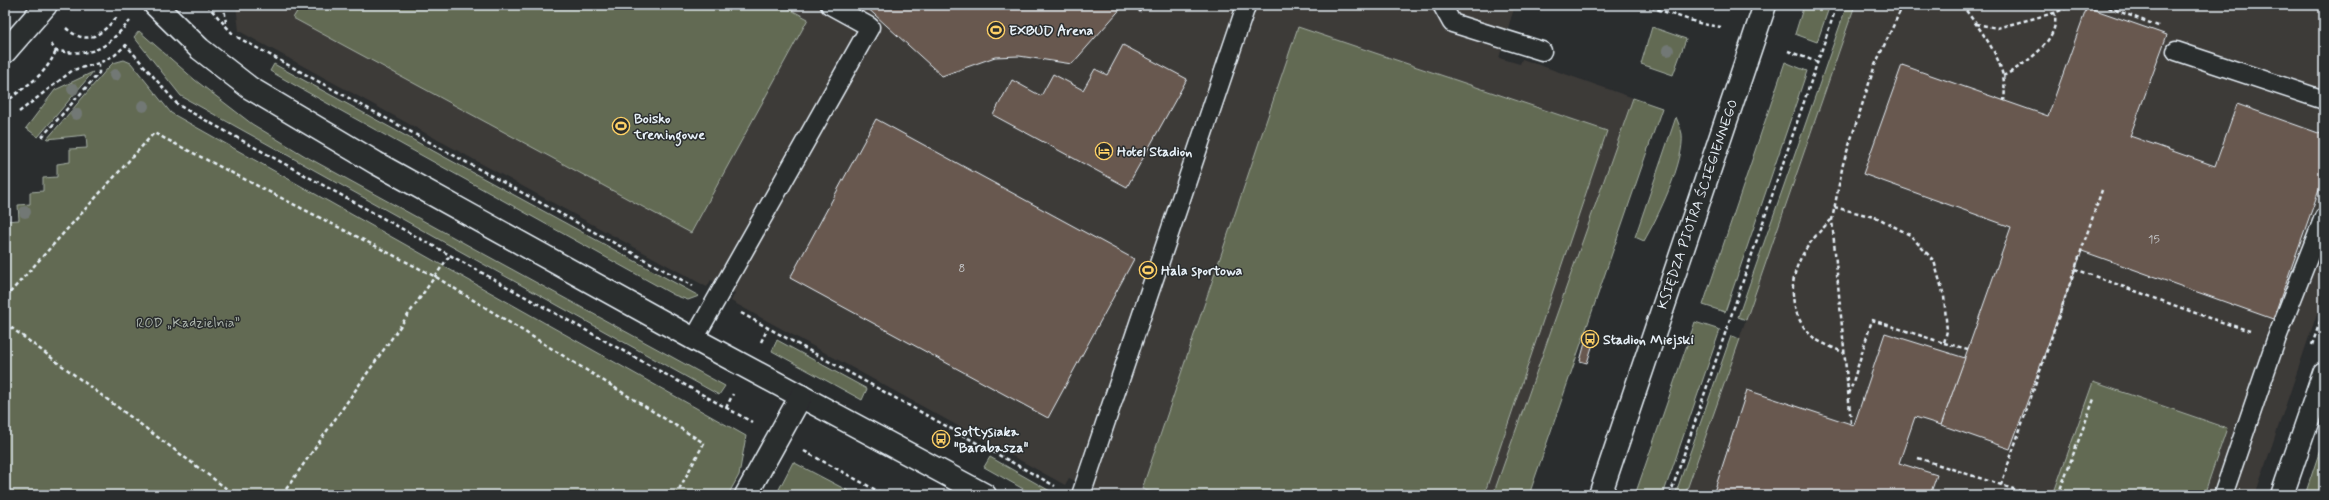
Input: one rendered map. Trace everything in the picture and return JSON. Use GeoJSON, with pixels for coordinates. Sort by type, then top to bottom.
{"type":"FeatureCollection","features":[{"type":"Feature","properties":{"kind":"street"},"geometry":{"type":"LineString","coordinates":[[5,52],[46,5]]}},
{"type":"Feature","properties":{"kind":"street"},"geometry":{"type":"LineString","coordinates":[[155,5],[200,49],[250,88],[376,163],[694,339],[985,495]]}},
{"type":"Feature","properties":{"kind":"street","name":"KSIĘDZA PIOTRA ŚCIEGIENNEGO"},"geometry":{"type":"LineString","coordinates":[[1600,495],[1765,5]]}},
{"type":"Feature","properties":{"kind":"street"},"geometry":{"type":"LineString","coordinates":[[2282,495],[2324,373]]}},
{"type":"Feature","properties":{"kind":"street"},"geometry":{"type":"LineString","coordinates":[[746,495],[801,396]]}},
{"type":"Feature","properties":{"kind":"lane"},"geometry":{"type":"LineString","coordinates":[[694,339],[870,27],[830,5]]}},
{"type":"Feature","properties":{"kind":"lane"},"geometry":{"type":"LineString","coordinates":[[1081,495],[1245,9],[1243,5]]}},
{"type":"Feature","properties":{"kind":"lane"},"geometry":{"type":"LineString","coordinates":[[1442,5],[1452,23],[1542,51]]}},
{"type":"Feature","properties":{"kind":"lane"},"geometry":{"type":"LineString","coordinates":[[2176,51],[2324,100]]}},
{"type":"Feature","properties":{"kind":"lane"},"geometry":{"type":"LineString","coordinates":[[2223,495],[2276,340],[2324,217]]}},
{"type":"Feature","properties":{"kind":"path"},"geometry":{"type":"LineString","coordinates":[[207,5],[226,24],[234,35],[1056,486]]}},
{"type":"Feature","properties":{"kind":"path"},"geometry":{"type":"LineString","coordinates":[[224,5],[226,24]]}},
{"type":"Feature","properties":{"kind":"path"},"geometry":{"type":"LineString","coordinates":[[1139,12],[1145,5]]}},
{"type":"Feature","properties":{"kind":"path"},"geometry":{"type":"LineString","coordinates":[[1644,5],[1702,24],[1721,27]]}},
{"type":"Feature","properties":{"kind":"path"},"geometry":{"type":"LineString","coordinates":[[1670,495],[1837,5]]}},
{"type":"Feature","properties":{"kind":"path"},"geometry":{"type":"LineString","coordinates":[[1851,423],[1832,220],[1843,164],[1875,65],[1903,5]]}},
{"type":"Feature","properties":{"kind":"path"},"geometry":{"type":"LineString","coordinates":[[1962,5],[1996,53],[2006,88],[2004,101]]}},
{"type":"Feature","properties":{"kind":"path"},"geometry":{"type":"LineString","coordinates":[[2003,76],[2029,61],[2052,34],[2056,20],[2050,5]]}},
{"type":"Feature","properties":{"kind":"path"},"geometry":{"type":"LineString","coordinates":[[1976,24],[1997,28],[2054,13],[2074,5]]}},
{"type":"Feature","properties":{"kind":"path"},"geometry":{"type":"LineString","coordinates":[[2102,5],[2165,28],[2176,51]]}},
{"type":"Feature","properties":{"kind":"path"},"geometry":{"type":"LineString","coordinates":[[73,34],[91,38],[101,34],[118,16]]}},
{"type":"Feature","properties":{"kind":"path"},"geometry":{"type":"LineString","coordinates":[[5,104],[16,92],[40,77],[49,66],[56,51],[76,53],[102,48],[129,22]]}},
{"type":"Feature","properties":{"kind":"path"},"geometry":{"type":"LineString","coordinates":[[19,112],[73,70],[99,63],[115,55],[126,45],[178,105],[759,426]]}},
{"type":"Feature","properties":{"kind":"path"},"geometry":{"type":"LineString","coordinates":[[1788,51],[1817,62]]}},
{"type":"Feature","properties":{"kind":"path"},"geometry":{"type":"LineString","coordinates":[[42,137],[99,73],[99,63]]}},
{"type":"Feature","properties":{"kind":"path"},"geometry":{"type":"LineString","coordinates":[[5,298],[154,133],[436,276],[704,443],[676,495]]}},
{"type":"Feature","properties":{"kind":"path"},"geometry":{"type":"LineString","coordinates":[[2001,485],[2102,190]]}},
{"type":"Feature","properties":{"kind":"path"},"geometry":{"type":"LineString","coordinates":[[1834,207],[1878,218],[1910,235],[1934,261],[1944,296],[1947,331],[1944,343]]}},
{"type":"Feature","properties":{"kind":"path"},"geometry":{"type":"LineString","coordinates":[[1832,220],[1814,238],[1801,256],[1793,276],[1794,303],[1798,318],[1814,338],[1844,353]]}},
{"type":"Feature","properties":{"kind":"path"},"geometry":{"type":"LineString","coordinates":[[282,495],[450,255]]}},
{"type":"Feature","properties":{"kind":"path"},"geometry":{"type":"LineString","coordinates":[[2075,269],[2209,318],[2256,333]]}},
{"type":"Feature","properties":{"kind":"path"},"geometry":{"type":"LineString","coordinates":[[1848,397],[1872,320],[1968,349]]}},
{"type":"Feature","properties":{"kind":"path"},"geometry":{"type":"LineString","coordinates":[[5,323],[235,495]]}},
{"type":"Feature","properties":{"kind":"path"},"geometry":{"type":"LineString","coordinates":[[760,344],[768,328]]}},
{"type":"Feature","properties":{"kind":"path"},"geometry":{"type":"LineString","coordinates":[[726,408],[735,392]]}},
{"type":"Feature","properties":{"kind":"path"},"geometry":{"type":"LineString","coordinates":[[2058,495],[2094,399]]}},
{"type":"Feature","properties":{"kind":"path"},"geometry":{"type":"LineString","coordinates":[[802,449],[885,495]]}},
{"type":"Feature","properties":{"kind":"path"},"geometry":{"type":"LineString","coordinates":[[1918,458],[2032,495]]}},
{"type":"Feature","properties":{"kind":"shaded area"},"geometry":{"type":"Polygon","coordinates":[[[236,5],[1515,5],[1499,58],[1520,64],[1522,59],[1662,108],[1529,495],[1098,495],[1099,492],[1069,478],[1065,485],[731,301],[735,293],[711,280],[707,287],[239,31],[236,5]]]}},
{"type":"Feature","properties":{"kind":"shaded area"},"geometry":{"type":"Polygon","coordinates":[[[1855,5],[2324,5],[2324,293],[2255,495],[1685,495],[1855,5]]]}},
{"type":"Feature","properties":{"kind":"green space","name":"Boisko treningowe"},"geometry":{"type":"Polygon","coordinates":[[[301,5],[782,5],[808,19],[691,233],[293,18],[301,5]]]}},
{"type":"Feature","properties":{"kind":"green space"},"geometry":{"type":"Polygon","coordinates":[[[1804,5],[1830,5],[1817,42],[1795,34],[1804,5]]]}},
{"type":"Feature","properties":{"kind":"green space"},"geometry":{"type":"Polygon","coordinates":[[[1847,5],[1855,5],[1746,320],[1738,317],[1847,5]]]}},
{"type":"Feature","properties":{"kind":"green space"},"geometry":{"type":"Polygon","coordinates":[[[1298,27],[1607,131],[1484,495],[1160,495],[1142,489],[1298,27]]]}},
{"type":"Feature","properties":{"kind":"green space"},"geometry":{"type":"Polygon","coordinates":[[[1652,27],[1686,39],[1673,75],[1641,64],[1652,27]]]}},
{"type":"Feature","properties":{"kind":"green space"},"geometry":{"type":"Polygon","coordinates":[[[139,31],[195,80],[252,124],[305,156],[725,386],[719,395],[181,96],[134,37],[139,31]]]}},
{"type":"Feature","properties":{"kind":"green space","name":"ROD „Kadzielnia”"},"geometry":{"type":"Polygon","coordinates":[[[124,60],[131,63],[171,113],[746,436],[739,475],[728,495],[5,495],[5,221],[19,220],[18,205],[30,204],[30,192],[43,191],[43,178],[57,177],[57,164],[70,162],[70,149],[87,148],[86,135],[47,139],[108,68],[113,63],[124,60]]]}},
{"type":"Feature","properties":{"kind":"green space"},"geometry":{"type":"Polygon","coordinates":[[[1785,62],[1807,71],[1725,312],[1703,305],[1785,62]]]}},
{"type":"Feature","properties":{"kind":"green space"},"geometry":{"type":"Polygon","coordinates":[[[274,64],[699,296],[688,300],[674,295],[270,71],[274,64]]]}},
{"type":"Feature","properties":{"kind":"green space"},"geometry":{"type":"Polygon","coordinates":[[[93,72],[38,137],[26,128],[55,90],[93,72]]]}},
{"type":"Feature","properties":{"kind":"green space"},"geometry":{"type":"Polygon","coordinates":[[[1633,98],[1662,108],[1529,495],[1493,495],[1633,98]]]}},
{"type":"Feature","properties":{"kind":"green space"},"geometry":{"type":"Polygon","coordinates":[[[1676,117],[1682,134],[1682,145],[1679,159],[1663,204],[1644,241],[1635,237],[1676,117]]]}},
{"type":"Feature","properties":{"kind":"green space"},"geometry":{"type":"Polygon","coordinates":[[[1695,322],[1720,330],[1663,495],[1635,495],[1695,322]]]}},
{"type":"Feature","properties":{"kind":"green space"},"geometry":{"type":"Polygon","coordinates":[[[1731,336],[1740,339],[1685,495],[1675,495],[1731,336]]]}},
{"type":"Feature","properties":{"kind":"green space"},"geometry":{"type":"Polygon","coordinates":[[[777,340],[867,389],[862,400],[772,351],[777,340]]]}},
{"type":"Feature","properties":{"kind":"green space"},"geometry":{"type":"Polygon","coordinates":[[[2093,382],[2227,428],[2204,495],[2053,495],[2093,382]]]}},
{"type":"Feature","properties":{"kind":"green space"},"geometry":{"type":"Polygon","coordinates":[[[2324,438],[2324,495],[2305,495],[2324,438]]]}},
{"type":"Feature","properties":{"kind":"green space"},"geometry":{"type":"Polygon","coordinates":[[[990,457],[1057,495],[1034,495],[984,467],[990,457]]]}},
{"type":"Feature","properties":{"kind":"green space"},"geometry":{"type":"Polygon","coordinates":[[[793,462],[856,495],[776,495],[793,462]]]}},
{"type":"Feature","properties":{"kind":"building","name":"EXBUD Arena"},"geometry":{"type":"Polygon","coordinates":[[[864,5],[1124,5],[1072,64],[1019,56],[995,57],[942,76],[864,5]]]}},
{"type":"Feature","properties":{"kind":"building"},"geometry":{"type":"Polygon","coordinates":[[[2087,7],[2167,35],[2130,136],[2215,166],[2237,104],[2324,135],[2324,176],[2273,319],[2082,251],[2010,449],[1941,425],[2011,227],[1863,174],[1902,65],[2048,116],[2087,7]]]}},
{"type":"Feature","properties":{"kind":"building","name":"Hotel Stadion"},"geometry":{"type":"Polygon","coordinates":[[[1123,45],[1187,79],[1127,187],[993,115],[1012,80],[1041,96],[1053,74],[1083,90],[1095,69],[1107,75],[1123,45]]]}},
{"type":"Feature","properties":{"kind":"building"},"geometry":{"type":"Polygon","coordinates":[[[876,119],[1134,259],[1048,418],[790,278],[876,119]]]}},
{"type":"Feature","properties":{"kind":"building"},"geometry":{"type":"Polygon","coordinates":[[[1588,332],[1596,334],[1587,363],[1580,361],[1588,332]]]}},
{"type":"Feature","properties":{"kind":"building"},"geometry":{"type":"Polygon","coordinates":[[[1885,333],[1965,358],[1941,425],[1915,417],[1899,463],[1937,475],[1930,495],[1713,495],[1747,390],[1854,425],[1885,333]]]}},
{"type":"Feature","properties":{"kind":"place","name":"EXBUD Arena"},"geometry":{"type":"Point","coordinates":[996,30]}},
{"type":"Feature","properties":{"kind":"place","name":"Boisko treningowe"},"geometry":{"type":"Point","coordinates":[621,126]}},
{"type":"Feature","properties":{"kind":"place","name":"Hotel Stadion"},"geometry":{"type":"Point","coordinates":[1104,151]}},
{"type":"Feature","properties":{"kind":"place","name":"Hala sportowa"},"geometry":{"type":"Point","coordinates":[1148,270]}},
{"type":"Feature","properties":{"kind":"place","name":"Stadion Miejski"},"geometry":{"type":"Point","coordinates":[1590,339]}},
{"type":"Feature","properties":{"kind":"place","name":"Sołtysiaka \"Barabasza\""},"geometry":{"type":"Point","coordinates":[941,439]}}]}
